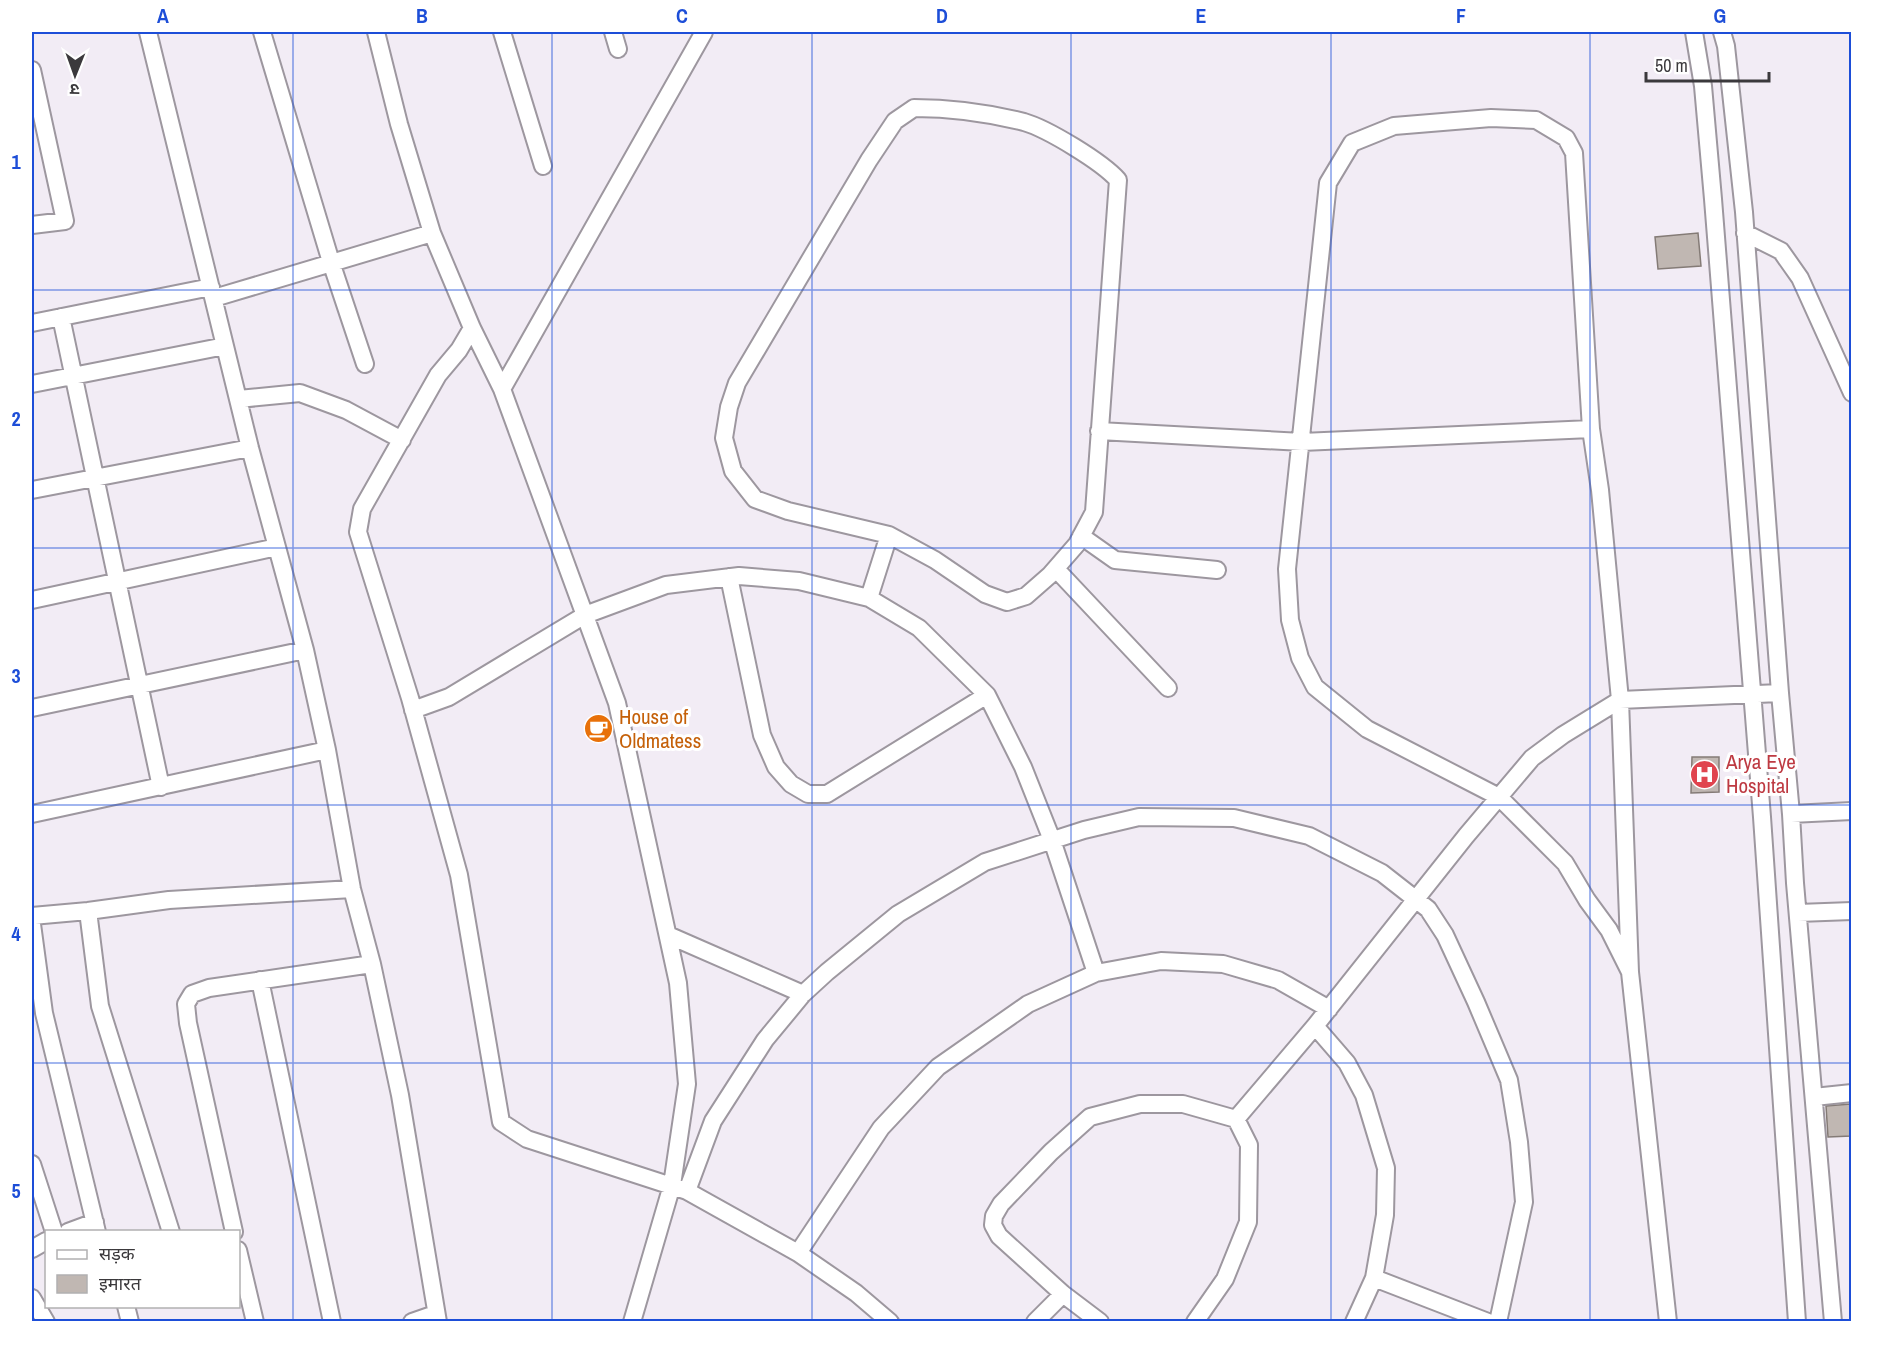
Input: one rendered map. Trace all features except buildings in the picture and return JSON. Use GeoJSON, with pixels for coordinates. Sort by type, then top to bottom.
{"type":"FeatureCollection","features":[{"type":"Feature","properties":{"kind":"street"},"geometry":{"type":"LineString","coordinates":[[149,32],[250,448],[305,650],[327,750],[352,889],[372,964],[400,1095],[437,1318],[412,1322]]}},
{"type":"Feature","properties":{"kind":"street"},"geometry":{"type":"LineString","coordinates":[[262,32],[364,364]]}},
{"type":"Feature","properties":{"kind":"street"},"geometry":{"type":"LineString","coordinates":[[376,32],[399,124],[432,233],[472,328],[502,389],[617,703],[678,983],[687,1084],[679,1188]]}},
{"type":"Feature","properties":{"kind":"street"},"geometry":{"type":"LineString","coordinates":[[502,32],[543,166]]}},
{"type":"Feature","properties":{"kind":"street"},"geometry":{"type":"LineString","coordinates":[[614,32],[618,49]]}},
{"type":"Feature","properties":{"kind":"street"},"geometry":{"type":"LineString","coordinates":[[502,389],[704,32]]}},
{"type":"Feature","properties":{"kind":"street"},"geometry":{"type":"LineString","coordinates":[[1694,32],[1703,86],[1711,177],[1752,693],[1797,1322]]}},
{"type":"Feature","properties":{"kind":"street"},"geometry":{"type":"LineString","coordinates":[[1722,32],[1726,46],[1745,233],[1780,693],[1833,1322]]}},
{"type":"Feature","properties":{"kind":"street"},"geometry":{"type":"LineString","coordinates":[[32,70],[65,221],[32,225]]}},
{"type":"Feature","properties":{"kind":"street"},"geometry":{"type":"LineString","coordinates":[[914,108],[947,108],[1026,123],[1070,145],[1108,168],[1118,180],[1094,512],[1077,544],[1056,569],[1026,596],[1007,602],[985,594],[935,560],[889,534],[788,511],[755,499],[733,471],[724,438],[729,407],[737,383],[869,160],[896,121],[914,108]]}},
{"type":"Feature","properties":{"kind":"street"},"geometry":{"type":"LineString","coordinates":[[1630,972],[1609,930],[1565,863],[1499,796],[1367,729],[1315,687],[1300,658],[1290,620],[1287,569],[1328,183],[1352,143],[1394,126],[1491,118],[1536,120],[1566,138],[1574,153],[1591,429],[1600,490],[1620,700],[1630,972],[1668,1322]]}},
{"type":"Feature","properties":{"kind":"street"},"geometry":{"type":"LineString","coordinates":[[32,323],[212,292],[331,262],[432,233]]}},
{"type":"Feature","properties":{"kind":"street"},"geometry":{"type":"LineString","coordinates":[[1745,233],[1781,250],[1800,278],[1851,393]]}},
{"type":"Feature","properties":{"kind":"street"},"geometry":{"type":"LineString","coordinates":[[61,317],[161,787]]}},
{"type":"Feature","properties":{"kind":"street"},"geometry":{"type":"LineString","coordinates":[[472,328],[459,350],[438,375],[362,509],[358,532],[413,710],[459,875],[501,1122],[526,1139],[679,1188],[798,1253],[856,1293],[890,1322]]}},
{"type":"Feature","properties":{"kind":"street"},"geometry":{"type":"LineString","coordinates":[[32,384],[225,346]]}},
{"type":"Feature","properties":{"kind":"street"},"geometry":{"type":"LineString","coordinates":[[239,399],[300,393],[346,410],[402,440]]}},
{"type":"Feature","properties":{"kind":"street"},"geometry":{"type":"LineString","coordinates":[[1099,432],[1302,442],[1591,429]]}},
{"type":"Feature","properties":{"kind":"street"},"geometry":{"type":"LineString","coordinates":[[32,490],[250,448]]}},
{"type":"Feature","properties":{"kind":"street"},"geometry":{"type":"LineString","coordinates":[[869,598],[889,534]]}},
{"type":"Feature","properties":{"kind":"street"},"geometry":{"type":"LineString","coordinates":[[1081,536],[1115,560],[1217,570]]}},
{"type":"Feature","properties":{"kind":"street"},"geometry":{"type":"LineString","coordinates":[[32,600],[277,547]]}},
{"type":"Feature","properties":{"kind":"street"},"geometry":{"type":"LineString","coordinates":[[1056,569],[1168,688]]}},
{"type":"Feature","properties":{"kind":"street"},"geometry":{"type":"LineString","coordinates":[[413,710],[449,697],[585,615],[666,585],[739,576],[799,580],[869,598],[919,628],[987,695],[1023,767],[1052,840],[1096,973]]}},
{"type":"Feature","properties":{"kind":"street"},"geometry":{"type":"LineString","coordinates":[[729,577],[762,735],[776,767],[791,784],[808,794],[827,794],[987,695]]}},
{"type":"Feature","properties":{"kind":"street"},"geometry":{"type":"LineString","coordinates":[[32,708],[305,650]]}},
{"type":"Feature","properties":{"kind":"street"},"geometry":{"type":"LineString","coordinates":[[1236,1119],[1329,1009],[1532,758],[1563,735],[1620,700],[1780,693]]}},
{"type":"Feature","properties":{"kind":"street"},"geometry":{"type":"LineString","coordinates":[[32,814],[327,750]]}},
{"type":"Feature","properties":{"kind":"street"},"geometry":{"type":"LineString","coordinates":[[1791,814],[1851,811]]}},
{"type":"Feature","properties":{"kind":"street"},"geometry":{"type":"LineString","coordinates":[[632,1322],[679,1188],[713,1121],[765,1040],[803,994],[826,972],[897,914],[985,862],[1084,830],[1139,817],[1234,818],[1310,836],[1382,873],[1428,909],[1444,935],[1476,1002],[1509,1080],[1519,1142],[1524,1202],[1498,1322]]}},
{"type":"Feature","properties":{"kind":"street"},"geometry":{"type":"LineString","coordinates":[[32,916],[169,900],[352,889]]}},
{"type":"Feature","properties":{"kind":"street"},"geometry":{"type":"LineString","coordinates":[[88,911],[100,1006],[170,1230]]}},
{"type":"Feature","properties":{"kind":"street"},"geometry":{"type":"LineString","coordinates":[[1798,913],[1851,911]]}},
{"type":"Feature","properties":{"kind":"street"},"geometry":{"type":"LineString","coordinates":[[32,924],[44,1013],[96,1227],[79,1230]]}},
{"type":"Feature","properties":{"kind":"street"},"geometry":{"type":"LineString","coordinates":[[668,935],[803,994]]}},
{"type":"Feature","properties":{"kind":"street"},"geometry":{"type":"LineString","coordinates":[[798,1253],[881,1128],[938,1067],[1029,1004],[1096,973],[1161,961],[1223,963],[1278,980],[1329,1009]]}},
{"type":"Feature","properties":{"kind":"street"},"geometry":{"type":"LineString","coordinates":[[234,1230],[188,1023],[186,1004],[192,994],[209,988],[372,964]]}},
{"type":"Feature","properties":{"kind":"street"},"geometry":{"type":"LineString","coordinates":[[260,980],[332,1322]]}},
{"type":"Feature","properties":{"kind":"street"},"geometry":{"type":"LineString","coordinates":[[1315,1026],[1347,1063],[1364,1095],[1386,1168],[1385,1215],[1374,1278],[1354,1322]]}},
{"type":"Feature","properties":{"kind":"street"},"geometry":{"type":"LineString","coordinates":[[1814,1097],[1851,1093]]}},
{"type":"Feature","properties":{"kind":"street"},"geometry":{"type":"LineString","coordinates":[[1100,1322],[1063,1294],[999,1236],[993,1225],[994,1216],[1001,1204],[1051,1152],[1090,1117],[1140,1104],[1183,1104],[1236,1119],[1249,1145],[1248,1222],[1224,1279],[1195,1322]]}},
{"type":"Feature","properties":{"kind":"street"},"geometry":{"type":"LineString","coordinates":[[32,1164],[53,1230]]}},
{"type":"Feature","properties":{"kind":"street"},"geometry":{"type":"LineString","coordinates":[[240,1261],[255,1322]]}},
{"type":"Feature","properties":{"kind":"street"},"geometry":{"type":"LineString","coordinates":[[1374,1278],[1488,1322]]}},
{"type":"Feature","properties":{"kind":"street"},"geometry":{"type":"LineString","coordinates":[[1035,1322],[1063,1294]]}},
{"type":"Feature","properties":{"kind":"street"},"geometry":{"type":"LineString","coordinates":[[32,1298],[46,1322]]}},
{"type":"Feature","properties":{"kind":"place","name":"House of Oldmatess"},"geometry":{"type":"Point","coordinates":[598,729]}},
{"type":"Feature","properties":{"kind":"place","name":"Arya Eye Hospital"},"geometry":{"type":"Point","coordinates":[1705,774]}}]}
